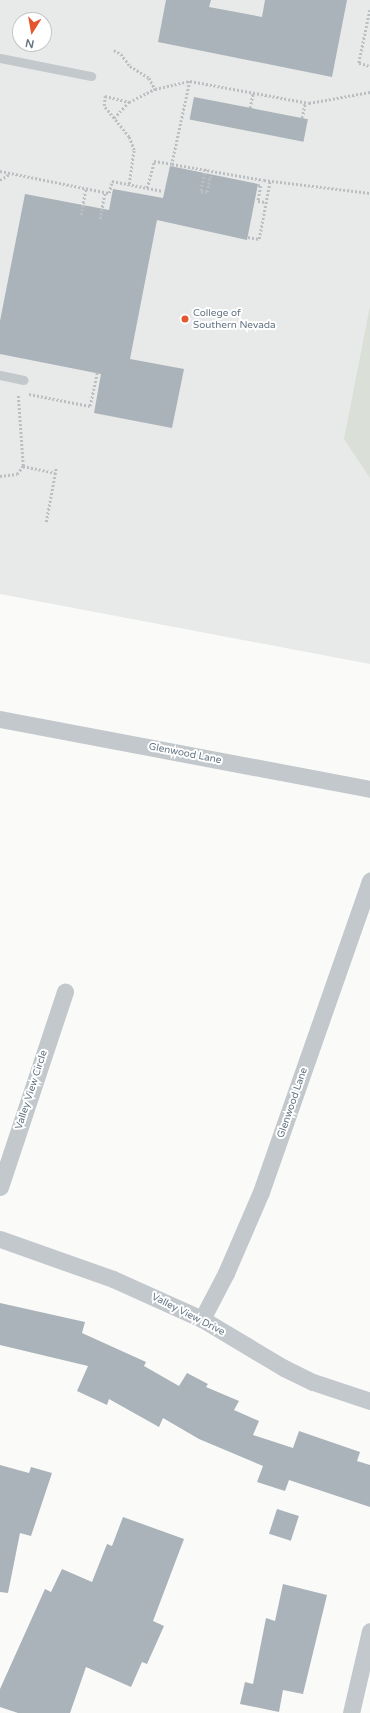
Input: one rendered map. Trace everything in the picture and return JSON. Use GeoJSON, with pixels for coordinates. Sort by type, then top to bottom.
{"type":"FeatureCollection","features":[{"type":"Feature","properties":{"kind":"street","name":"Glenwood Lane"},"geometry":{"type":"LineString","coordinates":[[0,719],[370,788]]}},
{"type":"Feature","properties":{"kind":"street","name":"Glenwood Lane"},"geometry":{"type":"LineString","coordinates":[[202,1319],[226,1273],[261,1192],[370,881]]}},
{"type":"Feature","properties":{"kind":"street","name":"Valley View Circle"},"geometry":{"type":"LineString","coordinates":[[0,1187],[65,992]]}},
{"type":"Feature","properties":{"kind":"street","name":"Valley View Drive"},"geometry":{"type":"LineString","coordinates":[[0,1239],[113,1279],[202,1319],[284,1368],[313,1382],[370,1402]]}},
{"type":"Feature","properties":{"kind":"street"},"geometry":{"type":"LineString","coordinates":[[351,1713],[370,1631]]}},
{"type":"Feature","properties":{"kind":"lane"},"geometry":{"type":"LineString","coordinates":[[0,58],[91,76]]}},
{"type":"Feature","properties":{"kind":"lane"},"geometry":{"type":"LineString","coordinates":[[0,376],[23,380]]}},
{"type":"Feature","properties":{"kind":"path"},"geometry":{"type":"LineString","coordinates":[[370,10],[359,64],[370,66]]}},
{"type":"Feature","properties":{"kind":"path"},"geometry":{"type":"LineString","coordinates":[[114,50],[121,54],[130,66],[149,78],[155,89]]}},
{"type":"Feature","properties":{"kind":"path"},"geometry":{"type":"LineString","coordinates":[[172,164],[190,82]]}},
{"type":"Feature","properties":{"kind":"path"},"geometry":{"type":"LineString","coordinates":[[114,118],[129,102],[155,89],[190,82],[305,102],[370,92]]}},
{"type":"Feature","properties":{"kind":"path"},"geometry":{"type":"LineString","coordinates":[[250,108],[253,92]]}},
{"type":"Feature","properties":{"kind":"path"},"geometry":{"type":"LineString","coordinates":[[128,184],[134,150],[129,137],[104,106],[105,96],[129,102]]}},
{"type":"Feature","properties":{"kind":"path"},"geometry":{"type":"LineString","coordinates":[[302,118],[305,102]]}},
{"type":"Feature","properties":{"kind":"path"},"geometry":{"type":"LineString","coordinates":[[147,188],[154,161],[270,181],[370,193]]}},
{"type":"Feature","properties":{"kind":"path"},"geometry":{"type":"LineString","coordinates":[[206,169],[201,191],[207,192],[210,177],[213,177]]}},
{"type":"Feature","properties":{"kind":"path"},"geometry":{"type":"LineString","coordinates":[[0,171],[109,193],[112,181],[163,191]]}},
{"type":"Feature","properties":{"kind":"path"},"geometry":{"type":"LineString","coordinates":[[0,180],[10,173]]}},
{"type":"Feature","properties":{"kind":"path"},"geometry":{"type":"LineString","coordinates":[[248,237],[259,239],[270,181]]}},
{"type":"Feature","properties":{"kind":"path"},"geometry":{"type":"LineString","coordinates":[[258,185],[261,186],[258,201],[266,202]]}},
{"type":"Feature","properties":{"kind":"path"},"geometry":{"type":"LineString","coordinates":[[81,215],[86,188]]}},
{"type":"Feature","properties":{"kind":"path"},"geometry":{"type":"LineString","coordinates":[[100,218],[105,192]]}},
{"type":"Feature","properties":{"kind":"path"},"geometry":{"type":"LineString","coordinates":[[0,476],[17,474],[23,466],[17,391],[90,406],[97,373]]}},
{"type":"Feature","properties":{"kind":"path"},"geometry":{"type":"LineString","coordinates":[[23,466],[55,473]]}},
{"type":"Feature","properties":{"kind":"path"},"geometry":{"type":"LineString","coordinates":[[46,522],[56,468]]}},
{"type":"Feature","properties":{"kind":"shaded area","name":"College of Southern Nevada"},"geometry":{"type":"Polygon","coordinates":[[[0,0],[370,0],[370,664],[0,594],[0,0]]]}},
{"type":"Feature","properties":{"kind":"shaded area"},"geometry":{"type":"Polygon","coordinates":[[[370,306],[370,478],[344,439],[370,306]]]}},
{"type":"Feature","properties":{"kind":"building"},"geometry":{"type":"Polygon","coordinates":[[[166,0],[211,0],[209,7],[262,17],[265,0],[347,0],[332,77],[158,42],[166,0]]]}},
{"type":"Feature","properties":{"kind":"building"},"geometry":{"type":"Polygon","coordinates":[[[194,97],[308,119],[303,142],[190,120],[194,97]]]}},
{"type":"Feature","properties":{"kind":"building"},"geometry":{"type":"Polygon","coordinates":[[[170,166],[258,184],[247,240],[157,220],[130,359],[184,369],[172,428],[94,413],[101,374],[0,354],[0,321],[25,194],[109,210],[113,189],[163,198],[170,166]]]}},
{"type":"Feature","properties":{"kind":"building"},"geometry":{"type":"Polygon","coordinates":[[[0,1303],[85,1322],[82,1333],[146,1362],[144,1366],[179,1386],[187,1373],[208,1384],[206,1387],[239,1401],[234,1410],[259,1421],[253,1435],[293,1448],[299,1431],[360,1452],[357,1461],[370,1465],[370,1507],[289,1480],[285,1491],[257,1482],[263,1466],[199,1439],[163,1418],[159,1427],[109,1399],[107,1405],[77,1391],[88,1366],[0,1345],[0,1303]]]}},
{"type":"Feature","properties":{"kind":"building"},"geometry":{"type":"Polygon","coordinates":[[[0,1465],[29,1473],[31,1467],[52,1473],[31,1536],[20,1533],[8,1593],[0,1592],[0,1465]]]}},
{"type":"Feature","properties":{"kind":"building"},"geometry":{"type":"Polygon","coordinates":[[[277,1509],[299,1516],[291,1541],[269,1534],[277,1509]]]}},
{"type":"Feature","properties":{"kind":"building"},"geometry":{"type":"Polygon","coordinates":[[[123,1517],[184,1539],[153,1621],[164,1626],[147,1664],[142,1662],[131,1687],[86,1667],[70,1713],[18,1713],[0,1707],[0,1689],[45,1589],[51,1592],[62,1569],[92,1582],[107,1544],[112,1546],[123,1517]]]}},
{"type":"Feature","properties":{"kind":"building"},"geometry":{"type":"Polygon","coordinates":[[[283,1584],[327,1595],[303,1694],[283,1690],[279,1712],[240,1704],[245,1682],[253,1684],[266,1618],[275,1621],[283,1584]]]}},
{"type":"Feature","properties":{"kind":"place","name":"College of Southern Nevada"},"geometry":{"type":"Point","coordinates":[185,319]}}]}
